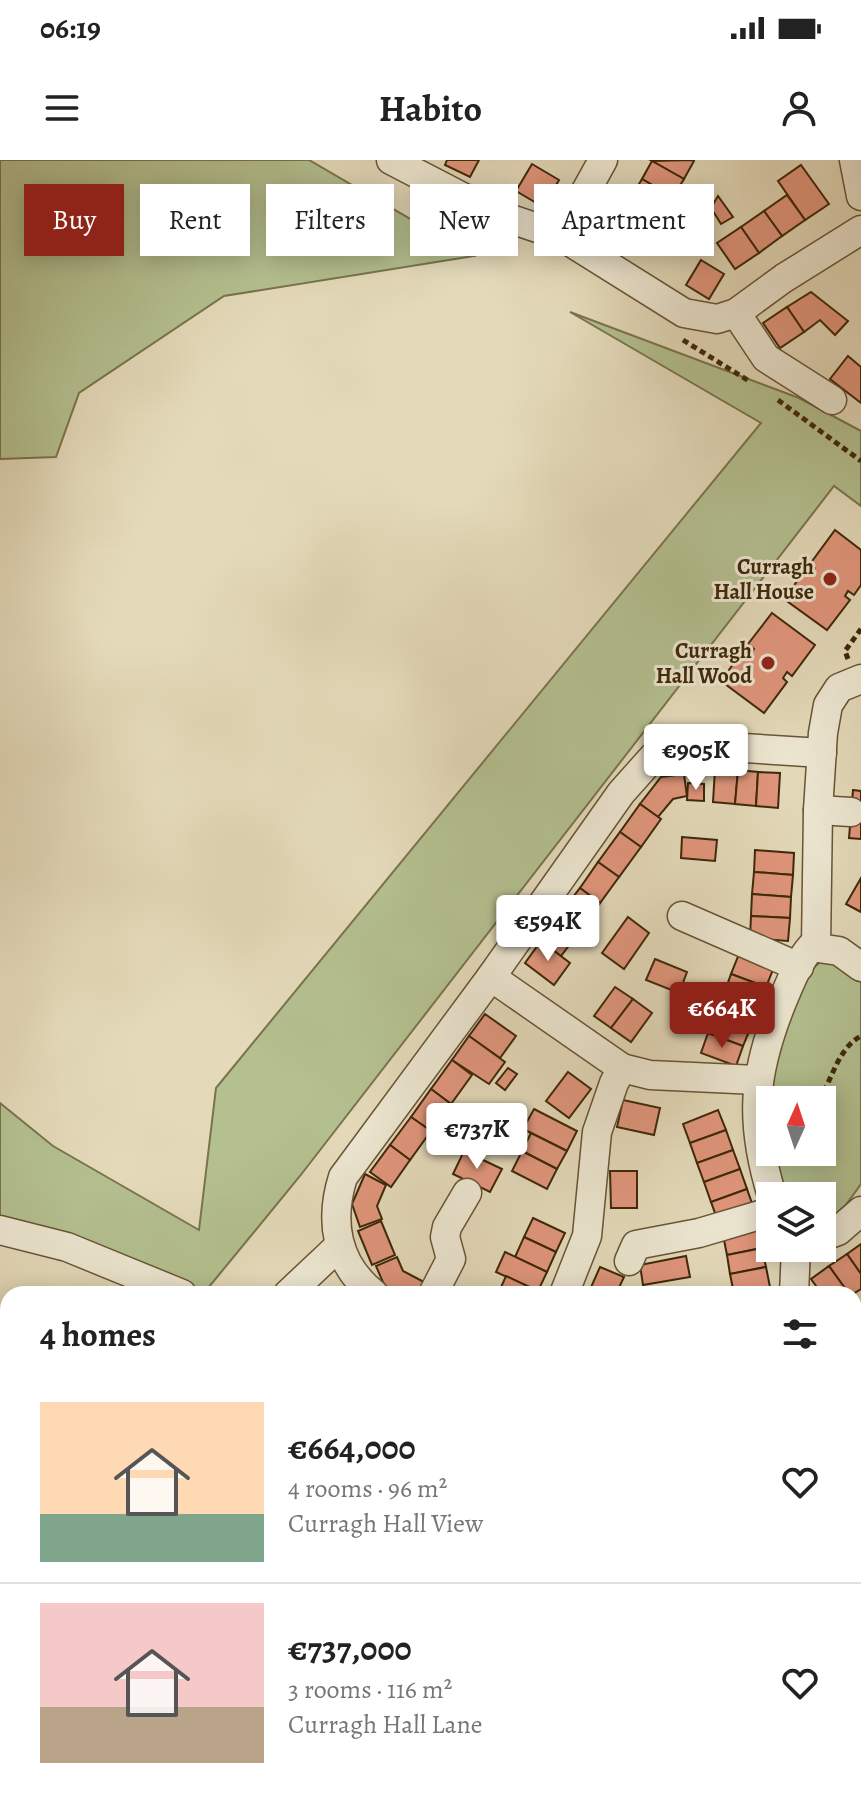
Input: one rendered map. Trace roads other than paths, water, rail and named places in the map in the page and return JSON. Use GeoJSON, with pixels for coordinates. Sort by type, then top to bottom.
{"type":"FeatureCollection","features":[{"type":"Feature","properties":{"kind":"street"},"geometry":{"type":"LineString","coordinates":[[391,160],[493,213],[534,227]]}},
{"type":"Feature","properties":{"kind":"street"},"geometry":{"type":"LineString","coordinates":[[590,184],[603,160]]}},
{"type":"Feature","properties":{"kind":"street"},"geometry":{"type":"LineString","coordinates":[[854,160],[861,196]]}},
{"type":"Feature","properties":{"kind":"street"},"geometry":{"type":"LineString","coordinates":[[593,256],[684,313],[717,319],[736,313],[784,278],[861,230]]}},
{"type":"Feature","properties":{"kind":"street"},"geometry":{"type":"LineString","coordinates":[[736,313],[766,358],[832,400]]}},
{"type":"Feature","properties":{"kind":"street"},"geometry":{"type":"LineString","coordinates":[[769,1182],[758,1122],[757,1080],[776,1018],[807,956],[828,705],[839,688],[861,679]]}},
{"type":"Feature","properties":{"kind":"street"},"geometry":{"type":"LineString","coordinates":[[365,1286],[348,1270],[339,1246],[336,1200],[343,1177],[491,977],[621,793],[654,756],[696,745],[822,753]]}},
{"type":"Feature","properties":{"kind":"street"},"geometry":{"type":"LineString","coordinates":[[818,810],[851,812]]}},
{"type":"Feature","properties":{"kind":"street"},"geometry":{"type":"LineString","coordinates":[[682,916],[807,956],[839,951],[861,967]]}},
{"type":"Feature","properties":{"kind":"street"},"geometry":{"type":"LineString","coordinates":[[491,977],[622,1068],[650,1075],[757,1080]]}},
{"type":"Feature","properties":{"kind":"street"},"geometry":{"type":"LineString","coordinates":[[567,1286],[587,1236],[599,1122],[622,1068]]}},
{"type":"Feature","properties":{"kind":"street"},"geometry":{"type":"LineString","coordinates":[[437,1286],[451,1259],[445,1237],[447,1227],[467,1193]]}},
{"type":"Feature","properties":{"kind":"street"},"geometry":{"type":"LineString","coordinates":[[836,1232],[861,1211]]}},
{"type":"Feature","properties":{"kind":"street"},"geometry":{"type":"LineString","coordinates":[[629,1261],[636,1245],[699,1233],[756,1216]]}},
{"type":"Feature","properties":{"kind":"street"},"geometry":{"type":"LineString","coordinates":[[0,1230],[67,1247],[162,1286]]}},
{"type":"Feature","properties":{"kind":"street"},"geometry":{"type":"LineString","coordinates":[[296,1286],[339,1246]]}},
{"type":"Feature","properties":{"kind":"street"},"geometry":{"type":"LineString","coordinates":[[794,1286],[795,1262]]}},
{"type":"Feature","properties":{"kind":"place","name":"Curragh Hall House"},"geometry":{"type":"Point","coordinates":[830,579]}},
{"type":"Feature","properties":{"kind":"place","name":"Curragh Hall Wood"},"geometry":{"type":"Point","coordinates":[768,663]}}]}
